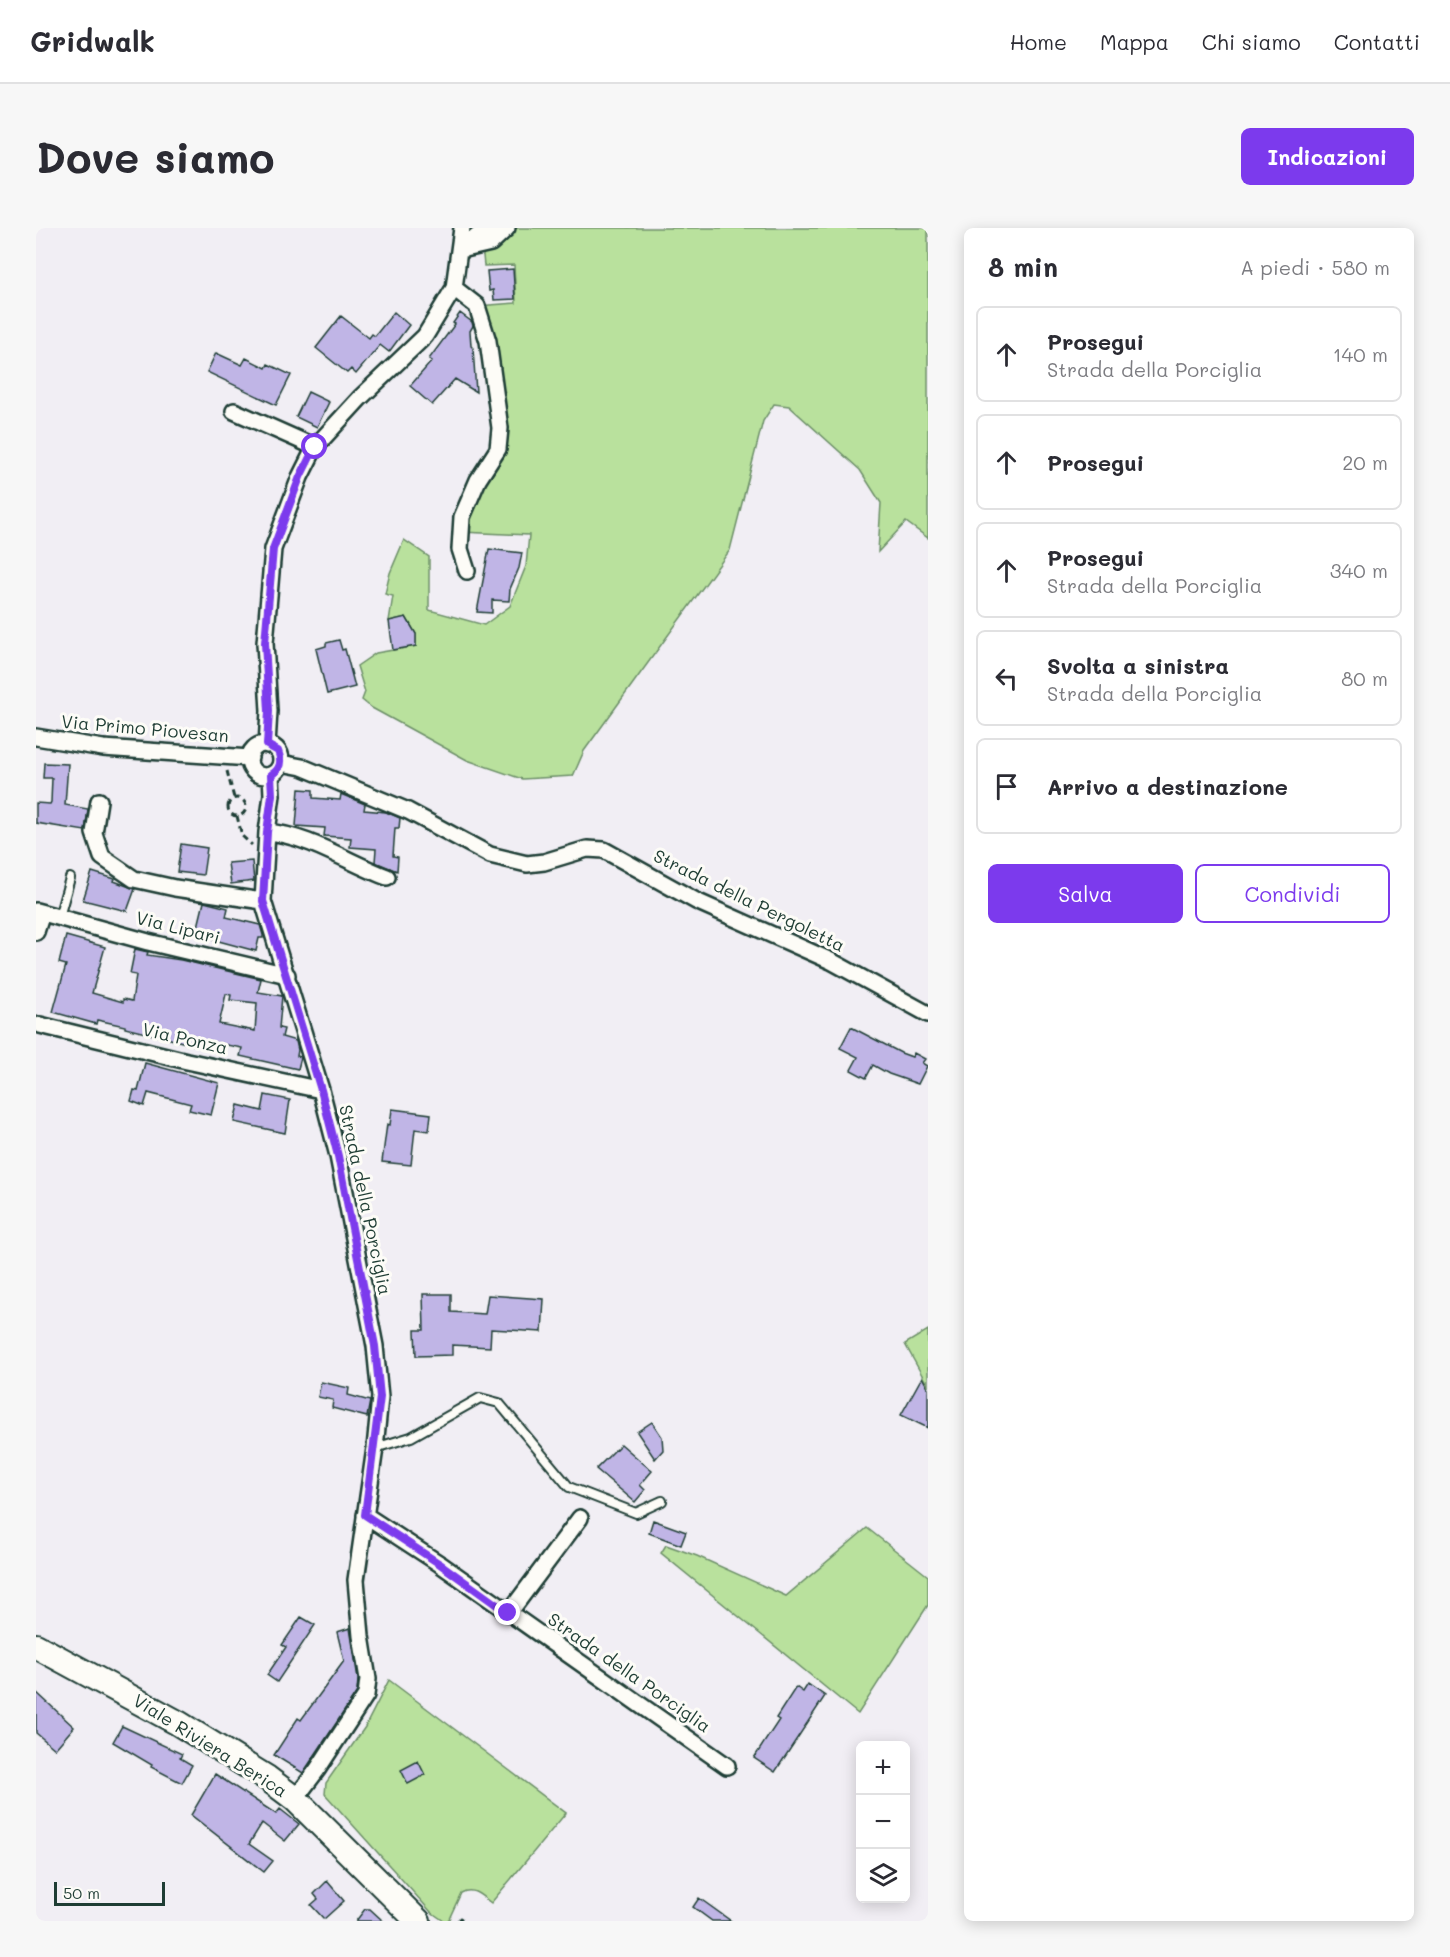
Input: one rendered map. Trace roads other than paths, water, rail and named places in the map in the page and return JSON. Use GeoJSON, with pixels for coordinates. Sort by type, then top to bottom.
{"type":"FeatureCollection","features":[{"type":"Feature","properties":{"kind":"main road","name":"Viale Riviera Berica"},"geometry":{"type":"LineString","coordinates":[[36,1646],[178,1723],[252,1768],[295,1799],[418,1921]]}},
{"type":"Feature","properties":{"kind":"street"},"geometry":{"type":"LineString","coordinates":[[267,745],[269,711],[265,643],[273,549],[300,477],[315,447],[360,398],[426,336],[454,288],[461,250],[462,228]]}},
{"type":"Feature","properties":{"kind":"street"},"geometry":{"type":"LineString","coordinates":[[461,250],[487,228]]}},
{"type":"Feature","properties":{"kind":"street"},"geometry":{"type":"LineString","coordinates":[[461,250],[491,243],[507,228]]}},
{"type":"Feature","properties":{"kind":"street"},"geometry":{"type":"LineString","coordinates":[[454,288],[477,306],[488,341],[500,428],[498,449],[478,480],[462,517],[460,549],[467,571]]}},
{"type":"Feature","properties":{"kind":"street"},"geometry":{"type":"LineString","coordinates":[[234,411],[315,447]]}},
{"type":"Feature","properties":{"kind":"street","name":"Via Primo Piovesan"},"geometry":{"type":"LineString","coordinates":[[36,737],[103,748],[250,758]]}},
{"type":"Feature","properties":{"kind":"street"},"geometry":{"type":"LineString","coordinates":[[267,745],[278,751],[276,769],[263,776],[251,767],[250,758],[256,748],[267,745]]}},
{"type":"Feature","properties":{"kind":"street","name":"Strada della Pergoletta"},"geometry":{"type":"LineString","coordinates":[[276,769],[302,767],[408,811],[490,855],[527,864],[544,862],[587,849],[603,850],[696,901],[831,961],[928,1014]]}},
{"type":"Feature","properties":{"kind":"street","name":"Strada della Porciglia"},"geometry":{"type":"LineString","coordinates":[[276,769],[267,832],[263,901],[321,1090],[338,1156],[375,1346],[380,1397],[356,1580],[368,1679],[366,1695],[317,1770],[295,1799]]}},
{"type":"Feature","properties":{"kind":"street"},"geometry":{"type":"LineString","coordinates":[[99,801],[94,833],[102,857],[134,879],[175,888],[263,901]]}},
{"type":"Feature","properties":{"kind":"street"},"geometry":{"type":"LineString","coordinates":[[267,832],[279,833],[322,848],[387,877]]}},
{"type":"Feature","properties":{"kind":"street"},"geometry":{"type":"LineString","coordinates":[[36,932],[39,912]]}},
{"type":"Feature","properties":{"kind":"street","name":"Via Lipari"},"geometry":{"type":"LineString","coordinates":[[39,912],[148,942],[287,975]]}},
{"type":"Feature","properties":{"kind":"street","name":"Via Ponza"},"geometry":{"type":"LineString","coordinates":[[40,1024],[188,1061],[321,1090]]}},
{"type":"Feature","properties":{"kind":"street","name":"Strada della Porciglia"},"geometry":{"type":"LineString","coordinates":[[365,1515],[440,1564],[727,1766]]}},
{"type":"Feature","properties":{"kind":"street"},"geometry":{"type":"LineString","coordinates":[[508,1613],[580,1518]]}},
{"type":"Feature","properties":{"kind":"lane"},"geometry":{"type":"LineString","coordinates":[[60,917],[70,878]]}},
{"type":"Feature","properties":{"kind":"lane"},"geometry":{"type":"LineString","coordinates":[[375,1448],[411,1437],[480,1398],[499,1403],[569,1487],[636,1513],[662,1502]]}}]}
